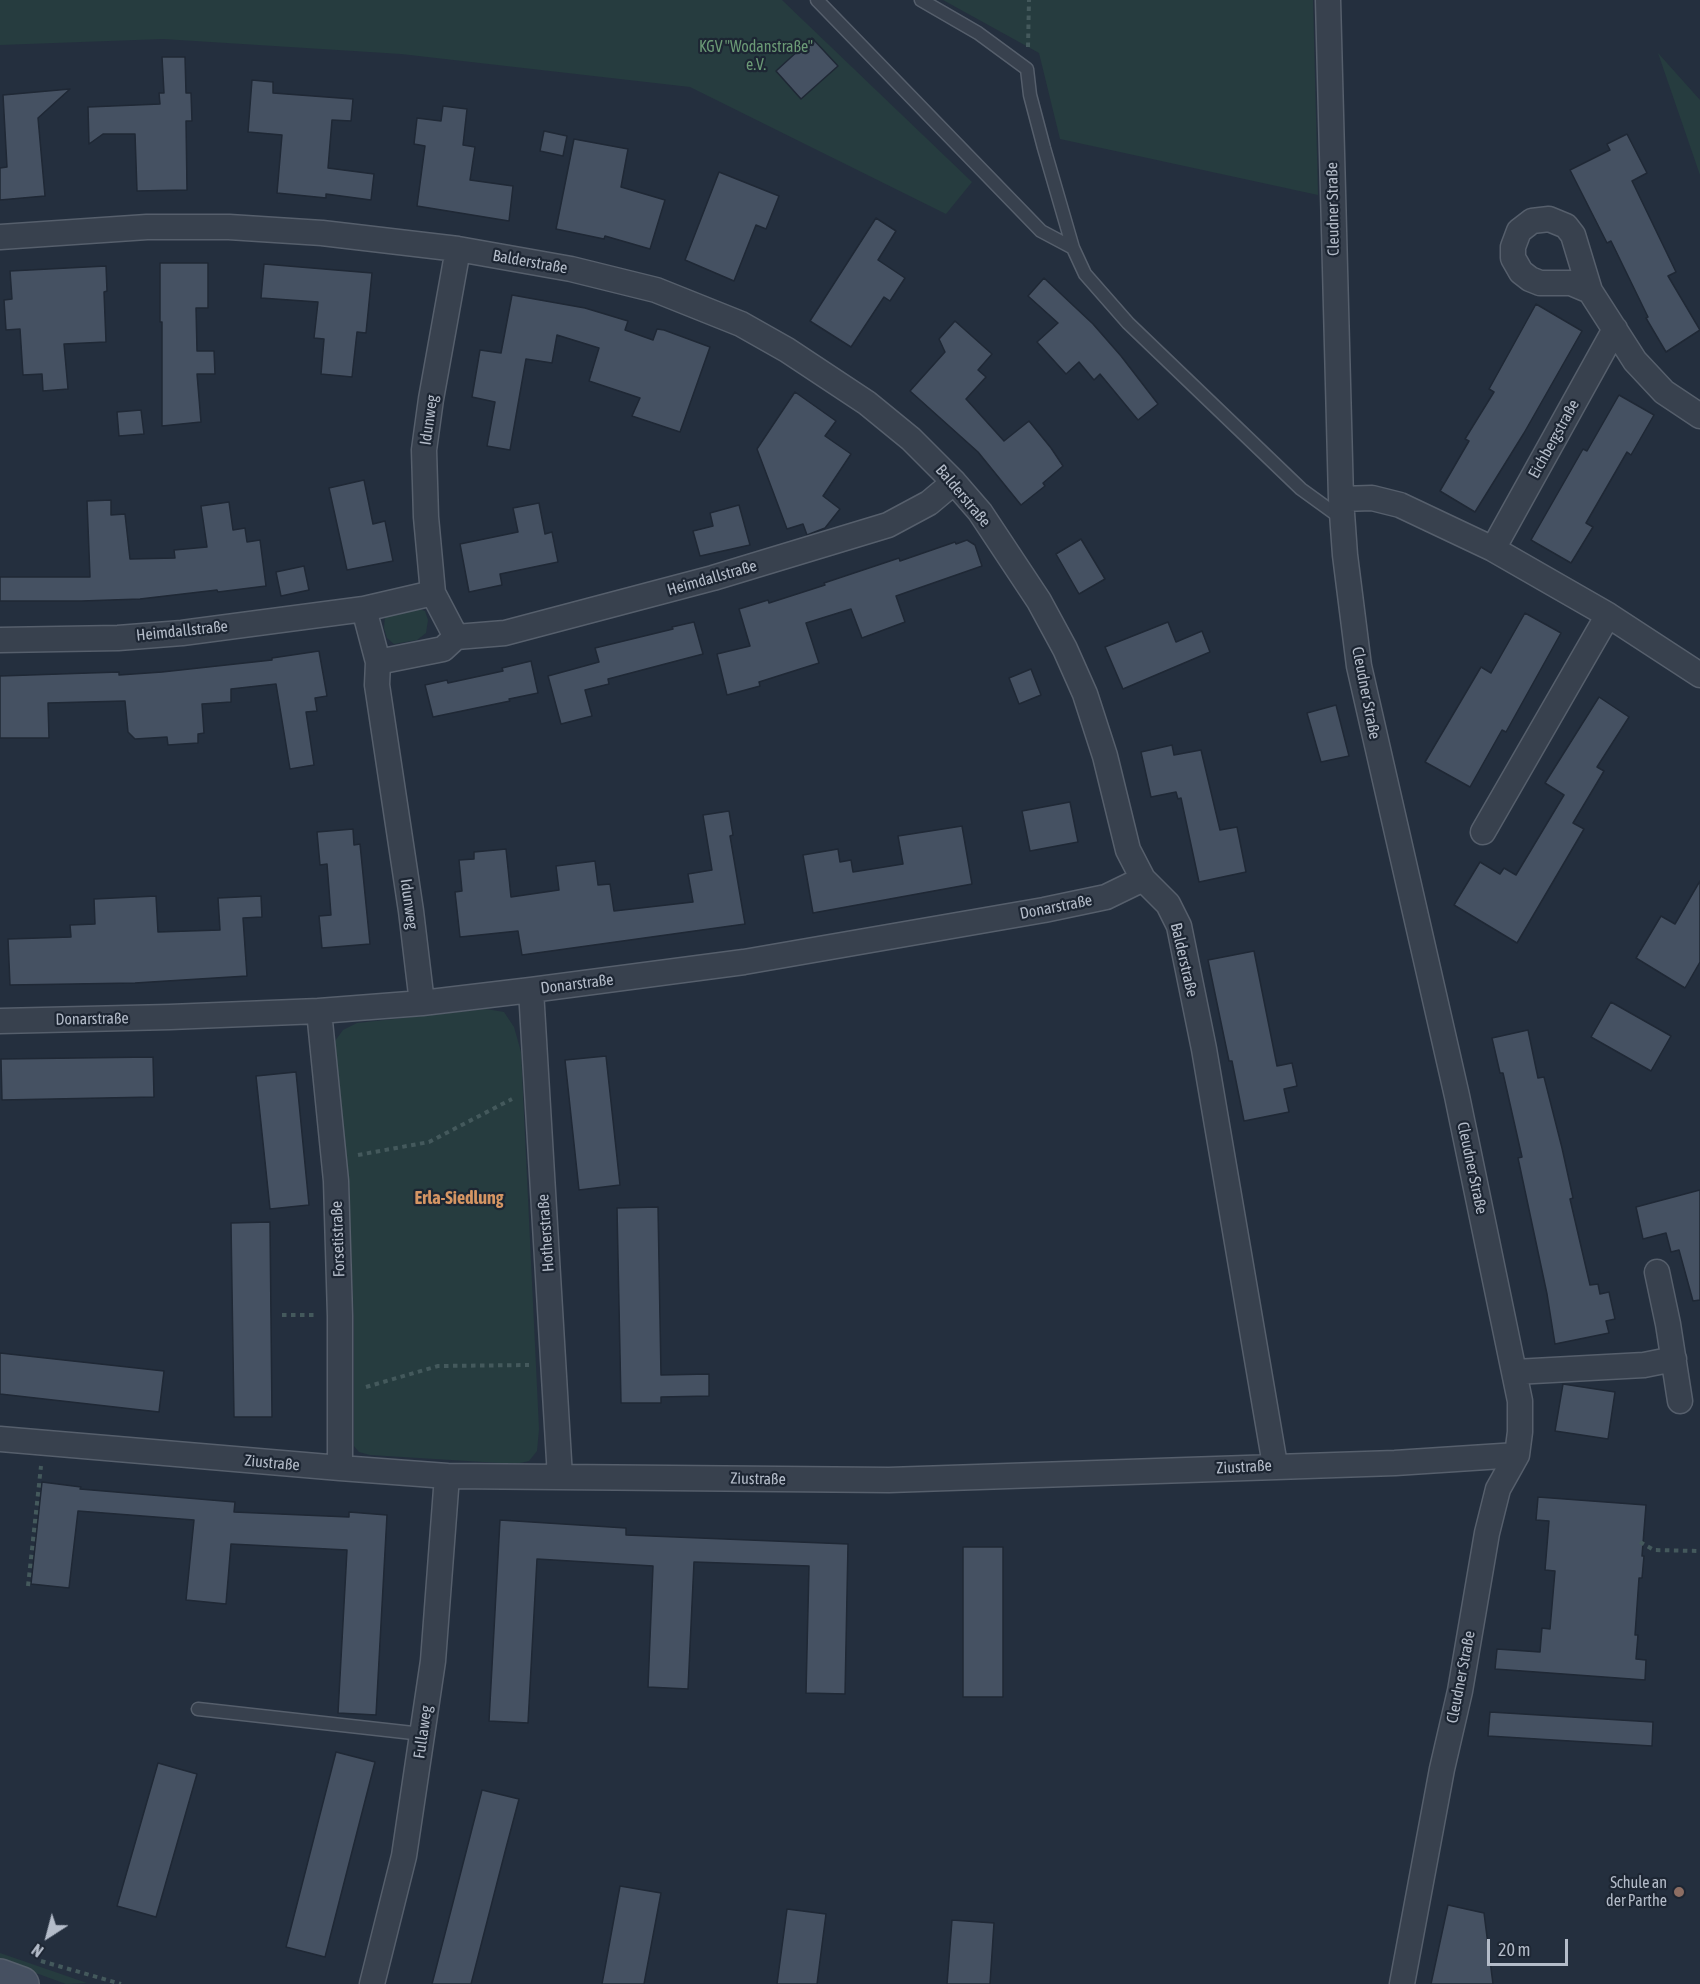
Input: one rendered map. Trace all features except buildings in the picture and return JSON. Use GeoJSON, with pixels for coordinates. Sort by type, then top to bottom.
{"type":"FeatureCollection","features":[{"type":"Feature","properties":{"kind":"main road"},"geometry":{"type":"LineString","coordinates":[[0,1976],[28,1971]]}},
{"type":"Feature","properties":{"kind":"street","name":"Cleudner Straße"},"geometry":{"type":"LineString","coordinates":[[1328,0],[1342,509],[1345,555],[1359,666],[1457,1096],[1520,1401],[1520,1432],[1516,1455],[1498,1489],[1487,1533],[1460,1691],[1442,1769],[1402,1984]]}},
{"type":"Feature","properties":{"kind":"street","name":"Balderstraße"},"geometry":{"type":"LineString","coordinates":[[0,237],[147,227],[229,227],[322,232],[458,249],[571,269],[657,291],[741,324],[787,350],[867,403],[911,439],[980,512],[1039,601],[1065,649],[1085,694],[1105,756],[1128,850],[1143,879],[1168,904],[1179,926],[1204,1049],[1275,1465]]}},
{"type":"Feature","properties":{"kind":"street","name":"Idunweg"},"geometry":{"type":"LineString","coordinates":[[433,593],[423,481],[424,450],[458,249]]}},
{"type":"Feature","properties":{"kind":"street"},"geometry":{"type":"LineString","coordinates":[[1590,291],[1635,361],[1664,392],[1700,416]]}},
{"type":"Feature","properties":{"kind":"street","name":"Eichbergstraße"},"geometry":{"type":"LineString","coordinates":[[1493,549],[1615,329]]}},
{"type":"Feature","properties":{"kind":"street","name":"Heimdallstraße"},"geometry":{"type":"LineString","coordinates":[[378,662],[443,649],[456,637],[505,633],[713,578],[888,525],[929,503],[954,482]]}},
{"type":"Feature","properties":{"kind":"street"},"geometry":{"type":"LineString","coordinates":[[1342,509],[1372,498],[1400,505],[1493,549],[1608,615],[1700,675]]}},
{"type":"Feature","properties":{"kind":"street"},"geometry":{"type":"LineString","coordinates":[[433,593],[456,637]]}},
{"type":"Feature","properties":{"kind":"street","name":"Heimdallstraße"},"geometry":{"type":"LineString","coordinates":[[0,640],[118,638],[182,633],[364,609],[433,593]]}},
{"type":"Feature","properties":{"kind":"street"},"geometry":{"type":"LineString","coordinates":[[364,609],[378,662]]}},
{"type":"Feature","properties":{"kind":"street"},"geometry":{"type":"LineString","coordinates":[[1483,832],[1608,615]]}},
{"type":"Feature","properties":{"kind":"street","name":"Idunweg"},"geometry":{"type":"LineString","coordinates":[[378,662],[377,685],[422,1003]]}},
{"type":"Feature","properties":{"kind":"street","name":"Donarstraße"},"geometry":{"type":"LineString","coordinates":[[0,1021],[319,1011],[422,1003],[531,990],[744,962],[1044,910],[1106,897],[1143,879]]}},
{"type":"Feature","properties":{"kind":"street","name":"Hotherstraße"},"geometry":{"type":"LineString","coordinates":[[531,990],[560,1477]]}},
{"type":"Feature","properties":{"kind":"street","name":"Forsetistraße"},"geometry":{"type":"LineString","coordinates":[[319,1011],[334,1160],[340,1316],[340,1468]]}},
{"type":"Feature","properties":{"kind":"street"},"geometry":{"type":"LineString","coordinates":[[1657,1272],[1680,1401]]}},
{"type":"Feature","properties":{"kind":"street"},"geometry":{"type":"LineString","coordinates":[[1515,1372],[1644,1365],[1674,1359]]}},
{"type":"Feature","properties":{"kind":"street","name":"Ziustraße"},"geometry":{"type":"LineString","coordinates":[[0,1439],[447,1476],[889,1480],[1132,1473],[1516,1455]]}},
{"type":"Feature","properties":{"kind":"street","name":"Fullaweg"},"geometry":{"type":"LineString","coordinates":[[372,1984],[404,1856],[423,1734],[433,1661],[447,1476]]}},
{"type":"Feature","properties":{"kind":"lane"},"geometry":{"type":"LineString","coordinates":[[817,0],[1041,231],[1073,248]]}},
{"type":"Feature","properties":{"kind":"lane"},"geometry":{"type":"LineString","coordinates":[[921,0],[978,33],[1027,69],[1030,95],[1073,248],[1085,274],[1128,323],[1300,489],[1342,509]]}},
{"type":"Feature","properties":{"kind":"lane"},"geometry":{"type":"LineString","coordinates":[[198,1709],[423,1734]]}},
{"type":"Feature","properties":{"kind":"path"},"geometry":{"type":"LineString","coordinates":[[1027,69],[1029,0]]}},
{"type":"Feature","properties":{"kind":"path"},"geometry":{"type":"LineString","coordinates":[[334,1160],[429,1142],[537,1086]]}},
{"type":"Feature","properties":{"kind":"path"},"geometry":{"type":"LineString","coordinates":[[282,1315],[340,1316]]}},
{"type":"Feature","properties":{"kind":"path"},"geometry":{"type":"LineString","coordinates":[[340,1395],[438,1366],[554,1365]]}},
{"type":"Feature","properties":{"kind":"path"},"geometry":{"type":"LineString","coordinates":[[28,1586],[43,1444]]}},
{"type":"Feature","properties":{"kind":"path"},"geometry":{"type":"LineString","coordinates":[[1640,1542],[1654,1550],[1700,1551]]}},
{"type":"Feature","properties":{"kind":"path"},"geometry":{"type":"LineString","coordinates":[[28,1971],[101,1978],[121,1984]]}},
{"type":"Feature","properties":{"kind":"path"},"geometry":{"type":"LineString","coordinates":[[99,1984],[101,1978]]}},
{"type":"Feature","properties":{"kind":"green space","name":"KGV \"Wodanstraße\" e.V."},"geometry":{"type":"Polygon","coordinates":[[[0,0],[782,0],[972,182],[946,214],[690,87],[401,54],[163,39],[0,45],[0,0]]]}},
{"type":"Feature","properties":{"kind":"green space"},"geometry":{"type":"Polygon","coordinates":[[[943,0],[1313,0],[1318,195],[1060,139],[1039,53],[943,0]]]}},
{"type":"Feature","properties":{"kind":"green space"},"geometry":{"type":"Polygon","coordinates":[[[1658,53],[1700,100],[1700,175],[1658,53]]]}},
{"type":"Feature","properties":{"kind":"green space"},"geometry":{"type":"Polygon","coordinates":[[[412,607],[425,611],[428,620],[426,633],[417,640],[394,644],[387,638],[384,628],[385,617],[394,611],[412,607]]]}},
{"type":"Feature","properties":{"kind":"green space"},"geometry":{"type":"Polygon","coordinates":[[[486,1009],[504,1012],[514,1027],[521,1052],[539,1429],[537,1451],[529,1461],[516,1464],[370,1455],[359,1452],[354,1446],[354,1320],[347,1168],[335,1041],[343,1030],[357,1023],[486,1009]]]}},
{"type":"Feature","properties":{"kind":"green space"},"geometry":{"type":"Polygon","coordinates":[[[0,1953],[87,1983],[66,1984],[0,1960],[0,1953]]]}},
{"type":"Feature","properties":{"kind":"place","name":"Schule an der Parthe"},"geometry":{"type":"Point","coordinates":[1679,1892]}},
{"type":"Feature","properties":{"kind":"district","name":"Erla-Siedlung"},"geometry":{"type":"Point","coordinates":[459,1198]}}]}
